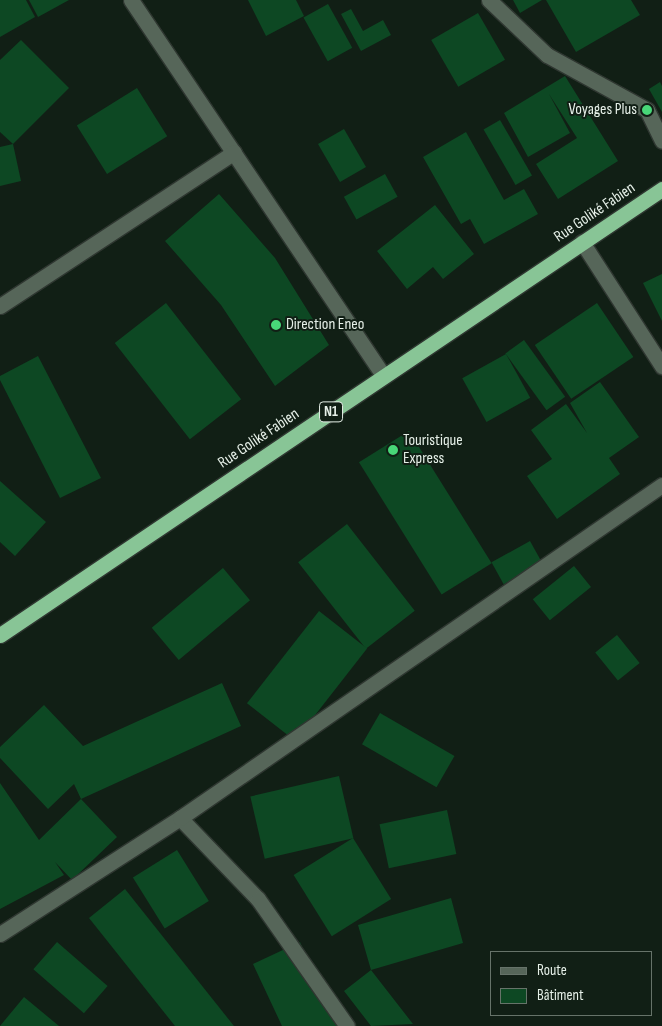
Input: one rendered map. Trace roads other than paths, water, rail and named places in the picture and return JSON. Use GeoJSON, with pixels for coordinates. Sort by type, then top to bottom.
{"type":"FeatureCollection","features":[{"type":"Feature","properties":{"kind":"highway","name":"Rue Goliké Fabien"},"geometry":{"type":"LineString","coordinates":[[0,635],[662,189]]}},
{"type":"Feature","properties":{"kind":"street"},"geometry":{"type":"LineString","coordinates":[[131,0],[384,376]]}},
{"type":"Feature","properties":{"kind":"street"},"geometry":{"type":"LineString","coordinates":[[489,0],[547,55],[647,110],[662,141]]}},
{"type":"Feature","properties":{"kind":"street"},"geometry":{"type":"LineString","coordinates":[[0,306],[234,152]]}},
{"type":"Feature","properties":{"kind":"street"},"geometry":{"type":"LineString","coordinates":[[582,242],[662,366]]}},
{"type":"Feature","properties":{"kind":"street"},"geometry":{"type":"LineString","coordinates":[[0,934],[180,818],[662,485]]}},
{"type":"Feature","properties":{"kind":"street"},"geometry":{"type":"LineString","coordinates":[[180,818],[258,899],[347,1026]]}},
{"type":"Feature","properties":{"kind":"place","name":"Voyages Plus"},"geometry":{"type":"Point","coordinates":[647,110]}},
{"type":"Feature","properties":{"kind":"place","name":"Direction Eneo"},"geometry":{"type":"Point","coordinates":[276,325]}},
{"type":"Feature","properties":{"kind":"place","name":"Touristique Express"},"geometry":{"type":"Point","coordinates":[393,450]}}]}
